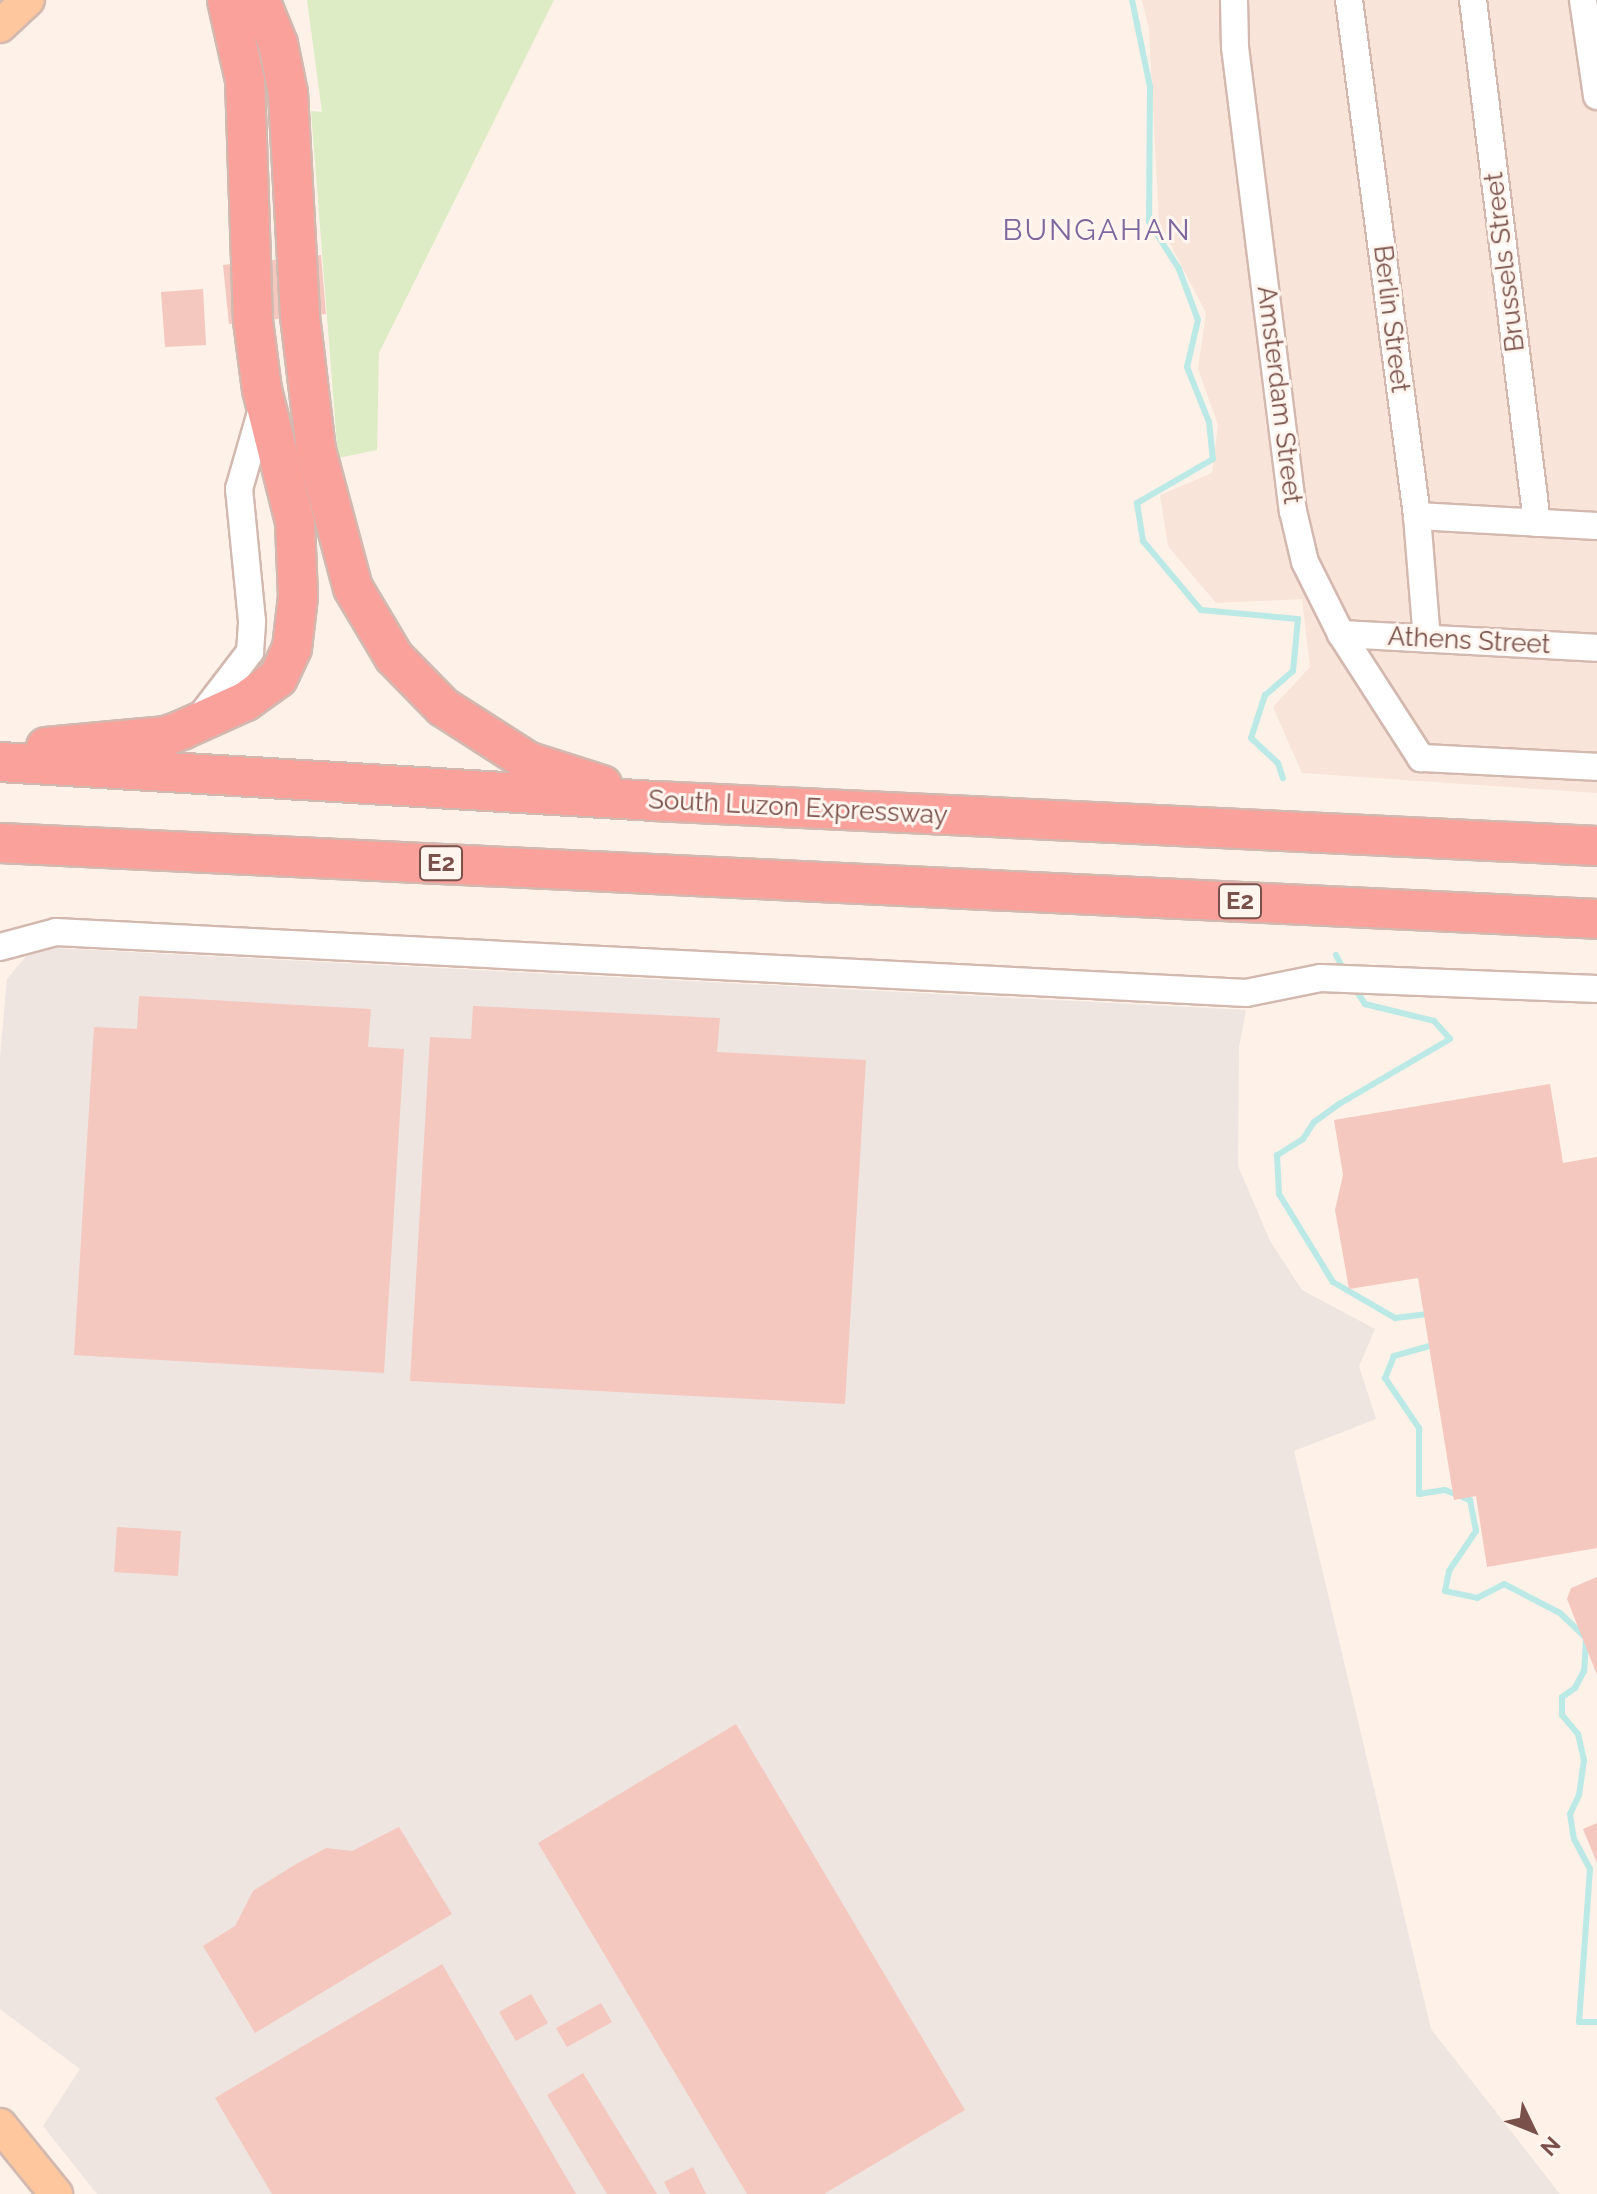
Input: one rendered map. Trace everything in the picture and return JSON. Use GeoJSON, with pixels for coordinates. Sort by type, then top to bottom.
{"type":"FeatureCollection","features":[{"type":"Feature","properties":{"kind":"highway"},"geometry":{"type":"LineString","coordinates":[[0,753],[166,736],[246,701],[278,678],[292,648],[298,597],[295,522],[262,390],[247,263],[245,80],[227,0]]}},
{"type":"Feature","properties":{"kind":"highway"},"geometry":{"type":"LineString","coordinates":[[260,0],[278,44],[288,93],[300,316],[316,450],[353,588],[394,657],[463,722],[527,761],[654,801]]}},
{"type":"Feature","properties":{"kind":"highway","name":"South Luzon Expressway"},"geometry":{"type":"LineString","coordinates":[[0,762],[654,801],[1597,846]]}},
{"type":"Feature","properties":{"kind":"highway","name":"E2"},"geometry":{"type":"LineString","coordinates":[[0,843],[1597,919]]}},
{"type":"Feature","properties":{"kind":"main road"},"geometry":{"type":"LineString","coordinates":[[0,26],[28,0]]}},
{"type":"Feature","properties":{"kind":"main road"},"geometry":{"type":"LineString","coordinates":[[1,2128],[56,2194]]}},
{"type":"Feature","properties":{"kind":"street","name":"Amsterdam Street"},"geometry":{"type":"LineString","coordinates":[[1234,0],[1235,47],[1293,511],[1305,562],[1341,634],[1421,758],[1597,767]]}},
{"type":"Feature","properties":{"kind":"street","name":"Berlin Street"},"geometry":{"type":"LineString","coordinates":[[1349,0],[1417,516],[1427,639]]}},
{"type":"Feature","properties":{"kind":"street","name":"Brussels Street"},"geometry":{"type":"LineString","coordinates":[[1473,0],[1537,523]]}},
{"type":"Feature","properties":{"kind":"street"},"geometry":{"type":"LineString","coordinates":[[1583,0],[1597,96]]}},
{"type":"Feature","properties":{"kind":"street"},"geometry":{"type":"LineString","coordinates":[[192,726],[221,695],[250,652],[252,621],[239,489],[240,473],[259,433],[262,390]]}},
{"type":"Feature","properties":{"kind":"street"},"geometry":{"type":"LineString","coordinates":[[1417,516],[1597,526]]}},
{"type":"Feature","properties":{"kind":"street","name":"Athens Street"},"geometry":{"type":"LineString","coordinates":[[1341,634],[1597,648]]}},
{"type":"Feature","properties":{"kind":"street"},"geometry":{"type":"LineString","coordinates":[[0,947],[56,932],[1246,993],[1321,978],[1597,989]]}},
{"type":"Feature","properties":{"kind":"shaded area"},"geometry":{"type":"Polygon","coordinates":[[[1142,0],[1597,0],[1597,793],[1302,773],[1273,707],[1310,667],[1302,599],[1216,603],[1168,546],[1160,495],[1212,473],[1218,425],[1198,369],[1206,313],[1159,222],[1149,29],[1142,0]]]}},
{"type":"Feature","properties":{"kind":"shaded area"},"geometry":{"type":"Polygon","coordinates":[[[34,947],[1246,1010],[1239,1047],[1238,1166],[1270,1241],[1302,1290],[1375,1329],[1359,1366],[1376,1419],[1294,1451],[1431,2029],[1560,2194],[97,2194],[43,2126],[80,2069],[0,2009],[0,1057],[7,979],[34,947]]]}},
{"type":"Feature","properties":{"kind":"green space"},"geometry":{"type":"Polygon","coordinates":[[[307,0],[554,0],[379,353],[377,450],[338,458],[311,111],[322,112],[307,0]]]}},
{"type":"Feature","properties":{"kind":"building"},"geometry":{"type":"Polygon","coordinates":[[[321,255],[326,314],[229,324],[223,265],[321,255]]]}},
{"type":"Feature","properties":{"kind":"building"},"geometry":{"type":"Polygon","coordinates":[[[203,289],[206,345],[165,347],[161,292],[203,289]]]}},
{"type":"Feature","properties":{"kind":"building"},"geometry":{"type":"Polygon","coordinates":[[[139,996],[371,1009],[368,1047],[404,1049],[384,1373],[74,1355],[94,1027],[137,1029],[139,996]]]}},
{"type":"Feature","properties":{"kind":"building"},"geometry":{"type":"Polygon","coordinates":[[[473,1006],[720,1018],[717,1052],[866,1060],[845,1404],[410,1381],[430,1037],[471,1039],[473,1006]]]}},
{"type":"Feature","properties":{"kind":"building"},"geometry":{"type":"Polygon","coordinates":[[[1550,1084],[1563,1163],[1597,1157],[1597,1548],[1487,1567],[1476,1496],[1454,1500],[1418,1278],[1349,1289],[1335,1210],[1343,1175],[1334,1120],[1550,1084]]]}},
{"type":"Feature","properties":{"kind":"building"},"geometry":{"type":"Polygon","coordinates":[[[117,1527],[181,1531],[178,1576],[114,1572],[117,1527]]]}},
{"type":"Feature","properties":{"kind":"building"},"geometry":{"type":"Polygon","coordinates":[[[1597,1577],[1597,1675],[1567,1599],[1571,1588],[1597,1577]]]}},
{"type":"Feature","properties":{"kind":"building"},"geometry":{"type":"Polygon","coordinates":[[[736,1724],[965,2110],[824,2194],[747,2194],[538,1843],[736,1724]]]}},
{"type":"Feature","properties":{"kind":"building"},"geometry":{"type":"Polygon","coordinates":[[[1597,1823],[1597,1863],[1583,1829],[1597,1823]]]}},
{"type":"Feature","properties":{"kind":"building"},"geometry":{"type":"Polygon","coordinates":[[[399,1827],[452,1914],[255,2033],[203,1946],[235,1926],[253,1891],[296,1864],[326,1848],[352,1851],[399,1827]]]}},
{"type":"Feature","properties":{"kind":"building"},"geometry":{"type":"Polygon","coordinates":[[[442,1964],[576,2194],[272,2194],[215,2098],[442,1964]]]}},
{"type":"Feature","properties":{"kind":"building"},"geometry":{"type":"Polygon","coordinates":[[[531,1994],[548,2023],[516,2041],[499,2012],[531,1994]]]}},
{"type":"Feature","properties":{"kind":"building"},"geometry":{"type":"Polygon","coordinates":[[[601,2003],[612,2022],[567,2047],[556,2028],[601,2003]]]}},
{"type":"Feature","properties":{"kind":"building"},"geometry":{"type":"Polygon","coordinates":[[[583,2073],[657,2194],[607,2194],[547,2095],[583,2073]]]}},
{"type":"Feature","properties":{"kind":"building"},"geometry":{"type":"Polygon","coordinates":[[[693,2167],[706,2194],[670,2194],[664,2182],[693,2167]]]}},
{"type":"Feature","properties":{"kind":"waterway"},"geometry":{"type":"LineString","coordinates":[[1132,0],[1150,87],[1149,222],[1179,269],[1198,320],[1187,367],[1209,422],[1213,459],[1137,503],[1143,541],[1201,610],[1298,619],[1293,671],[1265,695],[1251,738],[1278,763],[1283,778]]}},
{"type":"Feature","properties":{"kind":"waterway"},"geometry":{"type":"LineString","coordinates":[[1336,955],[1343,969]]}},
{"type":"Feature","properties":{"kind":"waterway"},"geometry":{"type":"LineString","coordinates":[[1353,986],[1365,1004],[1434,1021],[1450,1039],[1339,1104],[1314,1122],[1303,1139],[1277,1155],[1279,1194],[1333,1282],[1395,1318],[1430,1314]]}},
{"type":"Feature","properties":{"kind":"waterway"},"geometry":{"type":"LineString","coordinates":[[1433,1345],[1394,1356],[1385,1378],[1419,1428],[1419,1494],[1445,1490],[1470,1500],[1476,1531],[1449,1571],[1445,1591],[1477,1598],[1504,1584],[1560,1613],[1586,1638],[1584,1671],[1575,1688],[1562,1697],[1562,1715],[1578,1734],[1584,1760],[1579,1795],[1570,1814],[1574,1839],[1590,1869],[1579,2022],[1597,2022]]}},
{"type":"Feature","properties":{"kind":"district","name":"BUNGAHAN"},"geometry":{"type":"Point","coordinates":[1097,230]}}]}
